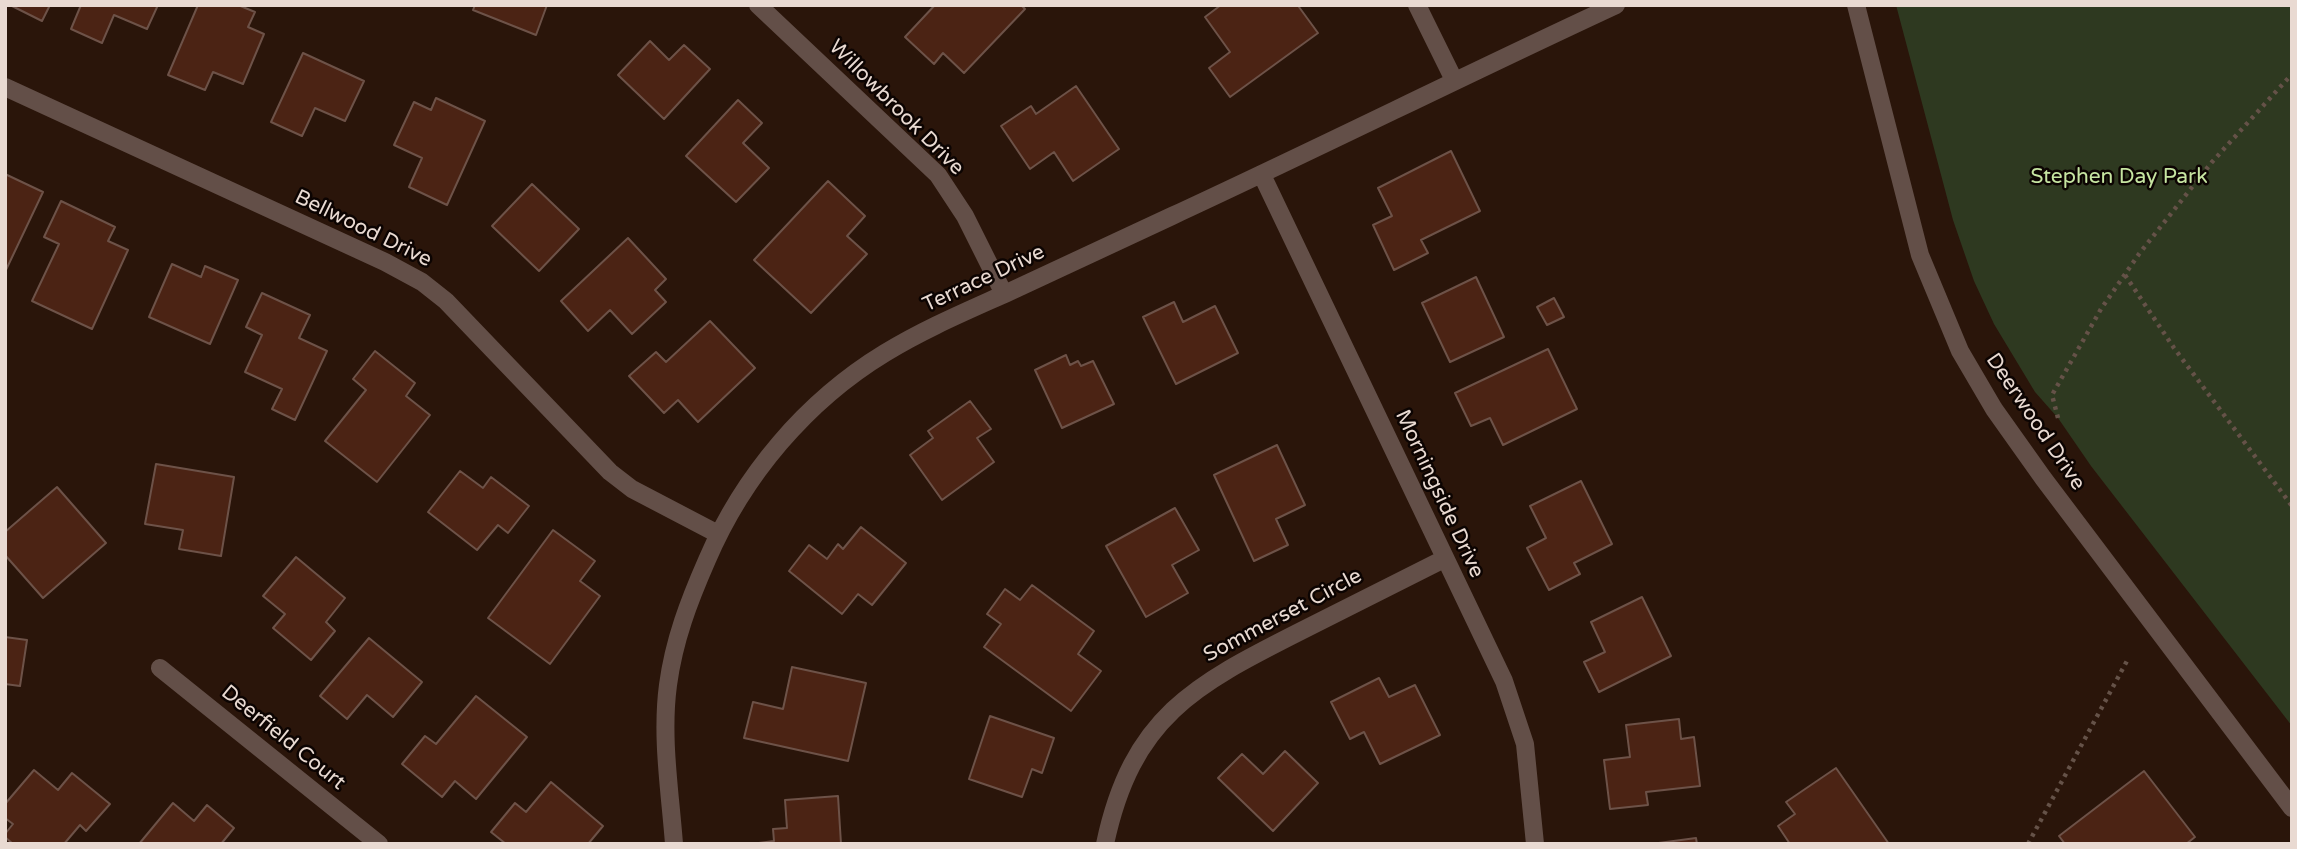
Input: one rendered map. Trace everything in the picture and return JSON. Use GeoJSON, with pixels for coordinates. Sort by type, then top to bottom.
{"type":"FeatureCollection","features":[{"type":"Feature","properties":{"kind":"street","name":"Willowbrook Drive"},"geometry":{"type":"LineString","coordinates":[[758,5],[938,174],[965,216],[1004,294]]}},
{"type":"Feature","properties":{"kind":"street"},"geometry":{"type":"LineString","coordinates":[[1418,5],[1454,80]]}},
{"type":"Feature","properties":{"kind":"street","name":"Terrace Drive"},"geometry":{"type":"LineString","coordinates":[[674,844],[665,731],[668,686],[676,641],[690,598],[718,534],[754,475],[799,421],[825,397],[883,354],[911,338],[1262,175],[1454,80],[1616,5]]}},
{"type":"Feature","properties":{"kind":"street","name":"Deerwood Drive"},"geometry":{"type":"LineString","coordinates":[[1856,5],[1920,255],[1960,351],[1994,409],[2043,478],[2292,808]]}},
{"type":"Feature","properties":{"kind":"street","name":"Bellwood Drive"},"geometry":{"type":"LineString","coordinates":[[5,87],[385,262],[422,282],[446,301],[610,472],[632,489],[718,534]]}},
{"type":"Feature","properties":{"kind":"street","name":"Morningside Drive"},"geometry":{"type":"LineString","coordinates":[[1262,175],[1504,681],[1525,744],[1535,844]]}},
{"type":"Feature","properties":{"kind":"street","name":"Sommerset Circle"},"geometry":{"type":"LineString","coordinates":[[1105,844],[1112,814],[1132,764],[1155,729],[1184,699],[1230,667],[1444,559]]}},
{"type":"Feature","properties":{"kind":"street","name":"Deerfield Court"},"geometry":{"type":"LineString","coordinates":[[160,668],[379,844]]}},
{"type":"Feature","properties":{"kind":"path"},"geometry":{"type":"LineString","coordinates":[[2058,418],[2052,395],[2101,309],[2188,190],[2235,134],[2292,74]]}},
{"type":"Feature","properties":{"kind":"path"},"geometry":{"type":"LineString","coordinates":[[2125,275],[2175,348],[2292,506]]}},
{"type":"Feature","properties":{"kind":"path"},"geometry":{"type":"LineString","coordinates":[[2028,844],[2128,659]]}},
{"type":"Feature","properties":{"kind":"green space","name":"Stephen Day Park"},"geometry":{"type":"Polygon","coordinates":[[[1896,5],[2292,5],[2292,726],[2091,466],[2058,418],[2035,392],[1994,324],[1974,281],[1953,220],[1896,5]]]}},
{"type":"Feature","properties":{"kind":"building"},"geometry":{"type":"Polygon","coordinates":[[[10,5],[50,5],[42,21],[10,5]]]}},
{"type":"Feature","properties":{"kind":"building"},"geometry":{"type":"Polygon","coordinates":[[[81,5],[158,5],[147,29],[114,15],[102,43],[71,29],[81,5]]]}},
{"type":"Feature","properties":{"kind":"building"},"geometry":{"type":"Polygon","coordinates":[[[198,5],[238,5],[255,12],[248,27],[264,34],[243,84],[213,72],[205,90],[168,75],[198,5]]]}},
{"type":"Feature","properties":{"kind":"building"},"geometry":{"type":"Polygon","coordinates":[[[475,5],[547,5],[536,35],[473,10],[475,5]]]}},
{"type":"Feature","properties":{"kind":"building"},"geometry":{"type":"Polygon","coordinates":[[[935,5],[1021,5],[1025,9],[964,73],[943,53],[934,64],[905,37],[935,5]]]}},
{"type":"Feature","properties":{"kind":"building"},"geometry":{"type":"Polygon","coordinates":[[[1221,5],[1302,5],[1299,7],[1318,33],[1230,97],[1209,68],[1230,52],[1205,17],[1221,5]]]}},
{"type":"Feature","properties":{"kind":"building"},"geometry":{"type":"Polygon","coordinates":[[[650,41],[669,60],[684,45],[710,69],[664,119],[618,75],[650,41]]]}},
{"type":"Feature","properties":{"kind":"building"},"geometry":{"type":"Polygon","coordinates":[[[303,53],[364,81],[345,121],[315,108],[302,136],[271,122],[303,53]]]}},
{"type":"Feature","properties":{"kind":"building"},"geometry":{"type":"Polygon","coordinates":[[[1076,86],[1119,149],[1073,181],[1054,152],[1030,169],[1001,126],[1031,106],[1036,114],[1076,86]]]}},
{"type":"Feature","properties":{"kind":"building"},"geometry":{"type":"Polygon","coordinates":[[[436,98],[485,121],[447,205],[409,187],[422,158],[394,145],[414,102],[431,110],[436,98]]]}},
{"type":"Feature","properties":{"kind":"building"},"geometry":{"type":"Polygon","coordinates":[[[738,100],[762,123],[743,143],[769,168],[736,202],[686,156],[738,100]]]}},
{"type":"Feature","properties":{"kind":"building"},"geometry":{"type":"Polygon","coordinates":[[[1451,151],[1480,211],[1421,240],[1428,253],[1394,270],[1373,225],[1392,216],[1378,188],[1451,151]]]}},
{"type":"Feature","properties":{"kind":"building"},"geometry":{"type":"Polygon","coordinates":[[[5,174],[43,192],[5,272],[5,174]]]}},
{"type":"Feature","properties":{"kind":"building"},"geometry":{"type":"Polygon","coordinates":[[[828,181],[865,216],[847,236],[867,254],[811,313],[754,260],[828,181]]]}},
{"type":"Feature","properties":{"kind":"building"},"geometry":{"type":"Polygon","coordinates":[[[532,184],[579,229],[539,271],[492,226],[532,184]]]}},
{"type":"Feature","properties":{"kind":"building"},"geometry":{"type":"Polygon","coordinates":[[[61,201],[115,227],[108,241],[128,250],[92,329],[32,301],[59,244],[44,237],[61,201]]]}},
{"type":"Feature","properties":{"kind":"building"},"geometry":{"type":"Polygon","coordinates":[[[628,238],[666,279],[655,290],[666,302],[632,334],[610,310],[588,331],[561,301],[628,238]]]}},
{"type":"Feature","properties":{"kind":"building"},"geometry":{"type":"Polygon","coordinates":[[[172,264],[201,277],[205,266],[238,280],[210,344],[149,317],[172,264]]]}},
{"type":"Feature","properties":{"kind":"building"},"geometry":{"type":"Polygon","coordinates":[[[1476,277],[1504,337],[1450,362],[1422,303],[1476,277]]]}},
{"type":"Feature","properties":{"kind":"building"},"geometry":{"type":"Polygon","coordinates":[[[262,293],[310,315],[299,338],[327,351],[295,420],[272,409],[282,389],[245,372],[262,335],[246,327],[262,293]]]}},
{"type":"Feature","properties":{"kind":"building"},"geometry":{"type":"Polygon","coordinates":[[[1554,298],[1564,317],[1547,325],[1537,307],[1554,298]]]}},
{"type":"Feature","properties":{"kind":"building"},"geometry":{"type":"Polygon","coordinates":[[[1174,302],[1183,322],[1215,306],[1238,353],[1176,384],[1143,317],[1174,302]]]}},
{"type":"Feature","properties":{"kind":"building"},"geometry":{"type":"Polygon","coordinates":[[[710,321],[755,368],[698,422],[678,400],[664,413],[629,376],[656,352],[666,362],[710,321]]]}},
{"type":"Feature","properties":{"kind":"building"},"geometry":{"type":"Polygon","coordinates":[[[1548,349],[1577,409],[1503,445],[1490,418],[1471,426],[1455,393],[1548,349]]]}},
{"type":"Feature","properties":{"kind":"building"},"geometry":{"type":"Polygon","coordinates":[[[375,351],[415,383],[406,396],[430,415],[377,482],[325,441],[366,390],[353,379],[375,351]]]}},
{"type":"Feature","properties":{"kind":"building"},"geometry":{"type":"Polygon","coordinates":[[[1066,355],[1070,365],[1078,361],[1081,366],[1093,361],[1114,404],[1062,428],[1035,370],[1066,355]]]}},
{"type":"Feature","properties":{"kind":"building"},"geometry":{"type":"Polygon","coordinates":[[[970,401],[991,429],[977,438],[994,462],[942,500],[910,455],[933,438],[928,431],[970,401]]]}},
{"type":"Feature","properties":{"kind":"building"},"geometry":{"type":"Polygon","coordinates":[[[1277,445],[1305,505],[1276,519],[1288,545],[1254,561],[1214,475],[1277,445]]]}},
{"type":"Feature","properties":{"kind":"building"},"geometry":{"type":"Polygon","coordinates":[[[156,464],[234,477],[221,556],[179,549],[183,530],[145,524],[156,464]]]}},
{"type":"Feature","properties":{"kind":"building"},"geometry":{"type":"Polygon","coordinates":[[[460,471],[483,488],[491,477],[529,506],[508,533],[498,525],[477,550],[428,512],[460,471]]]}},
{"type":"Feature","properties":{"kind":"building"},"geometry":{"type":"Polygon","coordinates":[[[1581,481],[1612,544],[1574,563],[1580,574],[1549,590],[1527,548],[1546,538],[1530,506],[1581,481]]]}},
{"type":"Feature","properties":{"kind":"building"},"geometry":{"type":"Polygon","coordinates":[[[57,487],[106,543],[43,598],[5,555],[5,532],[57,487]]]}},
{"type":"Feature","properties":{"kind":"building"},"geometry":{"type":"Polygon","coordinates":[[[1175,508],[1199,550],[1172,565],[1188,593],[1146,617],[1106,546],[1175,508]]]}},
{"type":"Feature","properties":{"kind":"building"},"geometry":{"type":"Polygon","coordinates":[[[861,527],[906,563],[872,605],[858,594],[842,614],[789,571],[809,545],[827,559],[838,544],[843,549],[861,527]]]}},
{"type":"Feature","properties":{"kind":"building"},"geometry":{"type":"Polygon","coordinates":[[[553,530],[595,561],[580,581],[600,596],[550,664],[488,618],[553,530]]]}},
{"type":"Feature","properties":{"kind":"building"},"geometry":{"type":"Polygon","coordinates":[[[296,557],[345,598],[326,622],[335,631],[311,660],[273,628],[285,614],[263,596],[296,557]]]}},
{"type":"Feature","properties":{"kind":"building"},"geometry":{"type":"Polygon","coordinates":[[[1032,585],[1094,631],[1078,654],[1101,671],[1071,711],[984,647],[1001,624],[987,614],[1005,589],[1020,600],[1032,585]]]}},
{"type":"Feature","properties":{"kind":"building"},"geometry":{"type":"Polygon","coordinates":[[[1642,597],[1671,656],[1599,692],[1584,662],[1605,652],[1591,622],[1642,597]]]}},
{"type":"Feature","properties":{"kind":"building"},"geometry":{"type":"Polygon","coordinates":[[[5,637],[27,640],[20,686],[5,684],[5,637]]]}},
{"type":"Feature","properties":{"kind":"building"},"geometry":{"type":"Polygon","coordinates":[[[369,638],[422,682],[393,717],[367,695],[347,719],[320,696],[369,638]]]}},
{"type":"Feature","properties":{"kind":"building"},"geometry":{"type":"Polygon","coordinates":[[[792,667],[866,683],[848,761],[744,738],[753,702],[783,709],[792,667]]]}},
{"type":"Feature","properties":{"kind":"building"},"geometry":{"type":"Polygon","coordinates":[[[1379,678],[1389,697],[1415,685],[1440,735],[1380,764],[1364,732],[1350,739],[1331,702],[1379,678]]]}},
{"type":"Feature","properties":{"kind":"building"},"geometry":{"type":"Polygon","coordinates":[[[476,696],[527,737],[476,799],[455,781],[442,797],[402,764],[425,736],[436,744],[476,696]]]}},
{"type":"Feature","properties":{"kind":"building"},"geometry":{"type":"Polygon","coordinates":[[[990,716],[1054,738],[1042,773],[1032,769],[1022,797],[969,779],[990,716]]]}},
{"type":"Feature","properties":{"kind":"building"},"geometry":{"type":"Polygon","coordinates":[[[1679,719],[1681,739],[1694,737],[1700,786],[1646,792],[1648,805],[1610,809],[1604,760],[1630,757],[1626,725],[1679,719]]]}},
{"type":"Feature","properties":{"kind":"building"},"geometry":{"type":"Polygon","coordinates":[[[1285,751],[1318,783],[1273,831],[1218,778],[1242,754],[1263,774],[1285,751]]]}},
{"type":"Feature","properties":{"kind":"building"},"geometry":{"type":"Polygon","coordinates":[[[1836,768],[1889,844],[1790,844],[1778,826],[1795,814],[1786,802],[1836,768]]]}},
{"type":"Feature","properties":{"kind":"building"},"geometry":{"type":"Polygon","coordinates":[[[34,770],[58,790],[72,773],[110,804],[86,831],[80,825],[64,844],[13,844],[5,837],[13,824],[5,818],[5,804],[34,770]]]}},
{"type":"Feature","properties":{"kind":"building"},"geometry":{"type":"Polygon","coordinates":[[[2144,771],[2195,837],[2186,844],[2065,844],[2059,836],[2144,771]]]}},
{"type":"Feature","properties":{"kind":"building"},"geometry":{"type":"Polygon","coordinates":[[[551,782],[603,826],[588,844],[506,844],[491,832],[515,803],[526,812],[551,782]]]}},
{"type":"Feature","properties":{"kind":"building"},"geometry":{"type":"Polygon","coordinates":[[[838,796],[841,844],[751,844],[774,841],[773,829],[787,828],[785,800],[838,796]]]}},
{"type":"Feature","properties":{"kind":"building"},"geometry":{"type":"Polygon","coordinates":[[[173,803],[194,821],[207,805],[234,828],[221,844],[139,844],[173,803]]]}},
{"type":"Feature","properties":{"kind":"building"},"geometry":{"type":"Polygon","coordinates":[[[1696,838],[1697,844],[1651,844],[1696,838]]]}}]}
